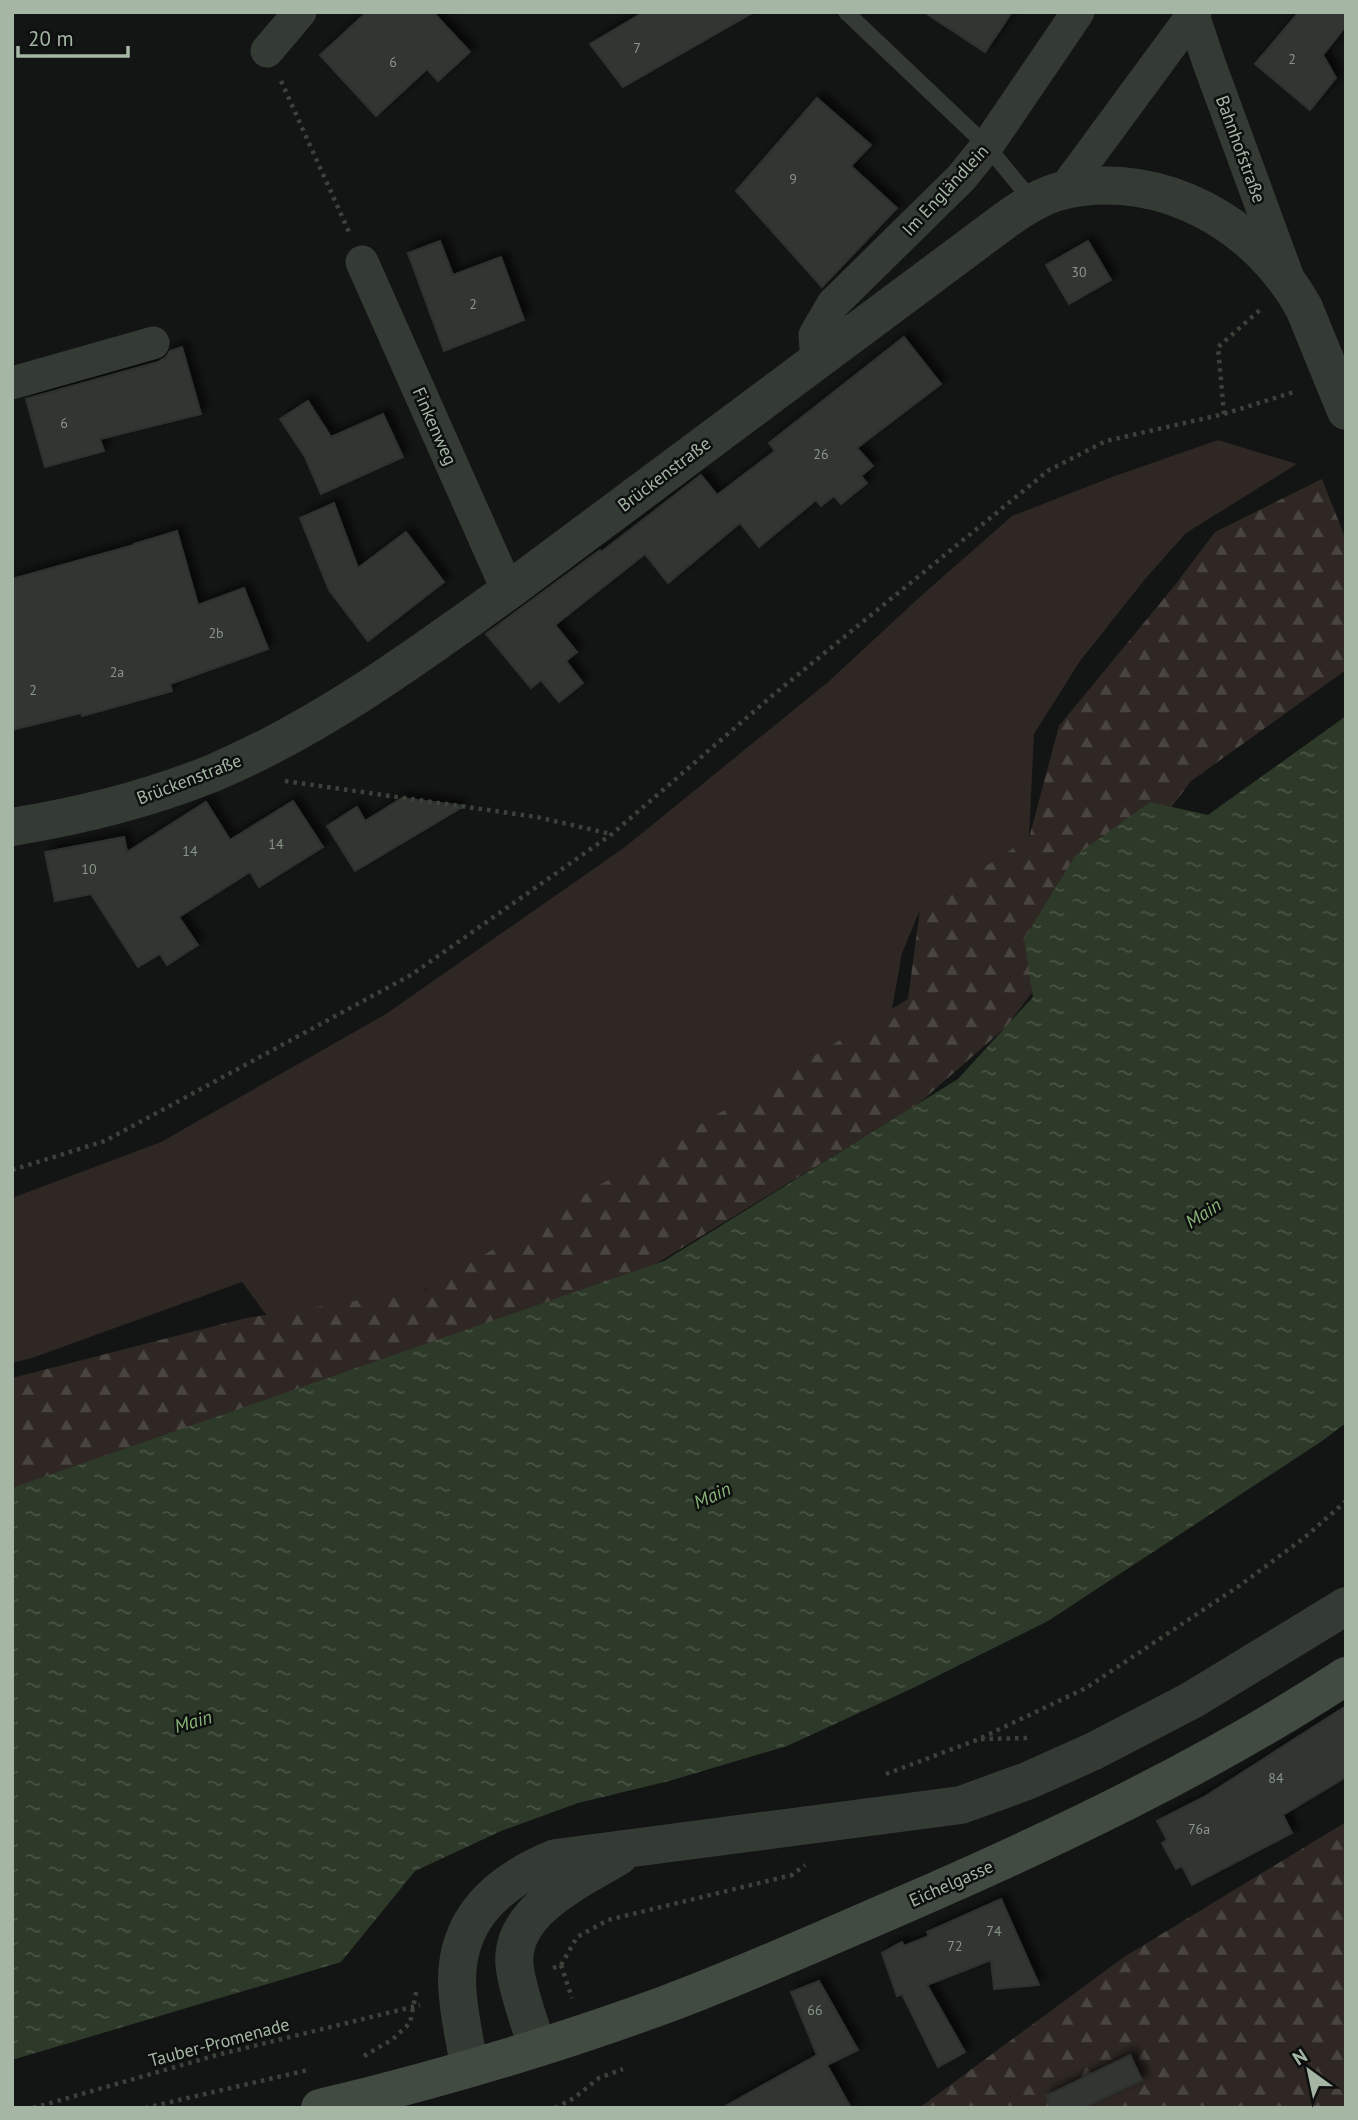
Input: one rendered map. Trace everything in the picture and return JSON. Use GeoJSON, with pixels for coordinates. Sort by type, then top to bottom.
{"type":"FeatureCollection","features":[{"type":"Feature","properties":{"kind":"main road","name":"Eichelgasse"},"geometry":{"type":"LineString","coordinates":[[320,2108],[396,2099],[470,2067],[537,2048],[729,1980],[956,1882],[1084,1822],[1192,1765],[1346,1676]]}},
{"type":"Feature","properties":{"kind":"street"},"geometry":{"type":"LineString","coordinates":[[267,51],[300,12]]}},
{"type":"Feature","properties":{"kind":"street","name":"Im Engländlein"},"geometry":{"type":"LineString","coordinates":[[817,362],[815,335],[834,304],[961,178],[987,146],[1078,12]]}},
{"type":"Feature","properties":{"kind":"street","name":"Bahnhofstraße"},"geometry":{"type":"LineString","coordinates":[[1049,196],[1194,14]]}},
{"type":"Feature","properties":{"kind":"street","name":"Bahnhofstraße"},"geometry":{"type":"LineString","coordinates":[[1194,14],[1209,63],[1297,296]]}},
{"type":"Feature","properties":{"kind":"street","name":"Brückenstraße"},"geometry":{"type":"LineString","coordinates":[[12,827],[95,811],[212,773],[294,733],[357,695],[432,646],[508,591],[1007,219],[1049,196],[1127,185],[1180,198],[1212,212],[1237,229],[1297,296]]}},
{"type":"Feature","properties":{"kind":"street","name":"Finkenweg"},"geometry":{"type":"LineString","coordinates":[[362,262],[508,591]]}},
{"type":"Feature","properties":{"kind":"street"},"geometry":{"type":"LineString","coordinates":[[1297,296],[1346,411]]}},
{"type":"Feature","properties":{"kind":"street"},"geometry":{"type":"LineString","coordinates":[[12,383],[153,343]]}},
{"type":"Feature","properties":{"kind":"street"},"geometry":{"type":"LineString","coordinates":[[470,2067],[457,1996],[457,1975],[463,1943],[470,1924],[502,1886],[537,1866],[556,1858],[961,1805],[1027,1782],[1094,1751],[1192,1700],[1346,1606]]}},
{"type":"Feature","properties":{"kind":"street"},"geometry":{"type":"LineString","coordinates":[[537,2048],[514,1966],[516,1947],[523,1926],[538,1908],[628,1850]]}},
{"type":"Feature","properties":{"kind":"lane"},"geometry":{"type":"LineString","coordinates":[[846,12],[987,146],[1049,196]]}},
{"type":"Feature","properties":{"kind":"path"},"geometry":{"type":"LineString","coordinates":[[267,51],[362,262]]}},
{"type":"Feature","properties":{"kind":"path"},"geometry":{"type":"LineString","coordinates":[[1224,414],[1218,347],[1297,296]]}},
{"type":"Feature","properties":{"kind":"path"},"geometry":{"type":"LineString","coordinates":[[12,1170],[105,1141],[411,975],[612,834],[773,695],[1049,470],[1106,441],[1224,414],[1309,387]]}},
{"type":"Feature","properties":{"kind":"path"},"geometry":{"type":"LineString","coordinates":[[304,783],[537,817],[612,834]]}},
{"type":"Feature","properties":{"kind":"path"},"geometry":{"type":"LineString","coordinates":[[882,1775],[979,1739],[1086,1688],[1239,1586],[1304,1538],[1346,1501]]}},
{"type":"Feature","properties":{"kind":"path"},"geometry":{"type":"LineString","coordinates":[[561,1965],[577,1937],[608,1920],[792,1875],[807,1864],[822,1824]]}},
{"type":"Feature","properties":{"kind":"path","name":"Tauber-Promenade"},"geometry":{"type":"LineString","coordinates":[[33,2108],[217,2055],[414,2007],[410,2023],[393,2039],[360,2058]]}},
{"type":"Feature","properties":{"kind":"path"},"geometry":{"type":"LineString","coordinates":[[145,2108],[320,2067]]}},
{"type":"Feature","properties":{"kind":"path"},"geometry":{"type":"LineString","coordinates":[[555,2108],[574,2098],[598,2078],[623,2069]]}},
{"type":"Feature","properties":{"kind":"green space"},"geometry":{"type":"Polygon","coordinates":[[[1218,440],[1297,464],[1186,533],[1146,578],[1080,661],[1034,734],[1028,858],[967,895],[920,910],[902,953],[887,1037],[800,1122],[344,1326],[270,1320],[242,1282],[12,1363],[12,1198],[161,1142],[386,1014],[625,847],[828,682],[1012,516],[1218,440]]]}},
{"type":"Feature","properties":{"kind":"green space"},"geometry":{"type":"Polygon","coordinates":[[[1322,479],[1346,540],[1346,670],[1191,781],[1007,1026],[917,1105],[654,1265],[12,1509],[12,1378],[246,1318],[426,1290],[908,999],[920,909],[1029,838],[1059,726],[1215,532],[1322,479]]]}},
{"type":"Feature","properties":{"kind":"green space"},"geometry":{"type":"Polygon","coordinates":[[[1346,1822],[1346,2108],[919,2108],[1124,1957],[1346,1822]]]}},
{"type":"Feature","properties":{"kind":"water","name":"Main"},"geometry":{"type":"Polygon","coordinates":[[[1346,716],[1346,1423],[1048,1621],[913,1688],[787,1746],[669,1781],[578,1803],[501,1831],[415,1871],[341,1962],[12,2060],[12,1488],[664,1261],[958,1079],[1033,997],[1024,939],[1075,856],[1150,802],[1208,815],[1346,716]]]}},
{"type":"Feature","properties":{"kind":"building"},"geometry":{"type":"Polygon","coordinates":[[[367,12],[433,12],[470,52],[438,81],[427,69],[376,116],[320,55],[367,12]]]}},
{"type":"Feature","properties":{"kind":"building"},"geometry":{"type":"Polygon","coordinates":[[[644,12],[754,12],[623,87],[590,44],[644,12]]]}},
{"type":"Feature","properties":{"kind":"building"},"geometry":{"type":"Polygon","coordinates":[[[924,12],[1012,12],[985,52],[924,12]]]}},
{"type":"Feature","properties":{"kind":"building"},"geometry":{"type":"Polygon","coordinates":[[[1299,12],[1346,12],[1346,26],[1323,55],[1336,78],[1310,110],[1255,64],[1299,12]]]}},
{"type":"Feature","properties":{"kind":"building"},"geometry":{"type":"Polygon","coordinates":[[[817,98],[871,145],[851,166],[897,208],[822,287],[736,191],[817,98]]]}},
{"type":"Feature","properties":{"kind":"building"},"geometry":{"type":"Polygon","coordinates":[[[440,241],[453,275],[501,257],[524,320],[444,351],[408,253],[440,241]]]}},
{"type":"Feature","properties":{"kind":"building"},"geometry":{"type":"Polygon","coordinates":[[[1088,241],[1111,280],[1069,304],[1046,265],[1088,241]]]}},
{"type":"Feature","properties":{"kind":"building"},"geometry":{"type":"Polygon","coordinates":[[[904,337],[941,384],[857,448],[873,466],[861,476],[867,483],[841,504],[834,496],[821,506],[816,500],[759,547],[740,523],[668,583],[645,554],[555,625],[577,652],[566,661],[583,683],[559,702],[541,680],[531,688],[486,634],[600,550],[601,552],[701,475],[717,495],[775,451],[769,443],[904,337]]]}},
{"type":"Feature","properties":{"kind":"building"},"geometry":{"type":"Polygon","coordinates":[[[182,347],[201,414],[100,439],[104,451],[45,467],[26,399],[158,362],[170,351],[182,347]]]}},
{"type":"Feature","properties":{"kind":"building"},"geometry":{"type":"Polygon","coordinates":[[[308,401],[331,437],[383,414],[403,457],[321,494],[305,457],[280,419],[308,401]]]}},
{"type":"Feature","properties":{"kind":"building"},"geometry":{"type":"Polygon","coordinates":[[[334,503],[358,568],[406,532],[444,582],[368,641],[329,590],[300,518],[334,503]]]}},
{"type":"Feature","properties":{"kind":"building"},"geometry":{"type":"Polygon","coordinates":[[[177,531],[198,605],[244,588],[268,649],[170,684],[172,691],[82,716],[81,713],[12,730],[12,579],[177,531]]]}},
{"type":"Feature","properties":{"kind":"building"},"geometry":{"type":"Polygon","coordinates":[[[402,798],[464,806],[355,871],[327,826],[357,807],[365,821],[402,798]]]}},
{"type":"Feature","properties":{"kind":"building"},"geometry":{"type":"Polygon","coordinates":[[[293,801],[323,847],[259,887],[250,872],[179,917],[198,945],[167,965],[160,954],[138,967],[91,894],[55,901],[45,852],[124,837],[127,852],[206,802],[230,840],[293,801]]]}},
{"type":"Feature","properties":{"kind":"building"},"geometry":{"type":"Polygon","coordinates":[[[1346,1706],[1346,1777],[1283,1815],[1292,1833],[1192,1885],[1182,1866],[1176,1869],[1162,1843],[1167,1840],[1157,1821],[1204,1797],[1346,1706]]]}},
{"type":"Feature","properties":{"kind":"building"},"geometry":{"type":"Polygon","coordinates":[[[1001,1899],[1039,1985],[994,1989],[991,1960],[927,1985],[965,2052],[938,2067],[902,1994],[897,1996],[882,1953],[902,1942],[904,1946],[929,1936],[927,1932],[1001,1899]]]}},
{"type":"Feature","properties":{"kind":"building"},"geometry":{"type":"Polygon","coordinates":[[[819,1981],[858,2050],[827,2065],[851,2108],[722,2108],[817,2055],[791,1992],[819,1981]]]}},
{"type":"Feature","properties":{"kind":"building"},"geometry":{"type":"Polygon","coordinates":[[[1130,2055],[1142,2080],[1083,2108],[1051,2108],[1046,2096],[1130,2055]]]}}]}
